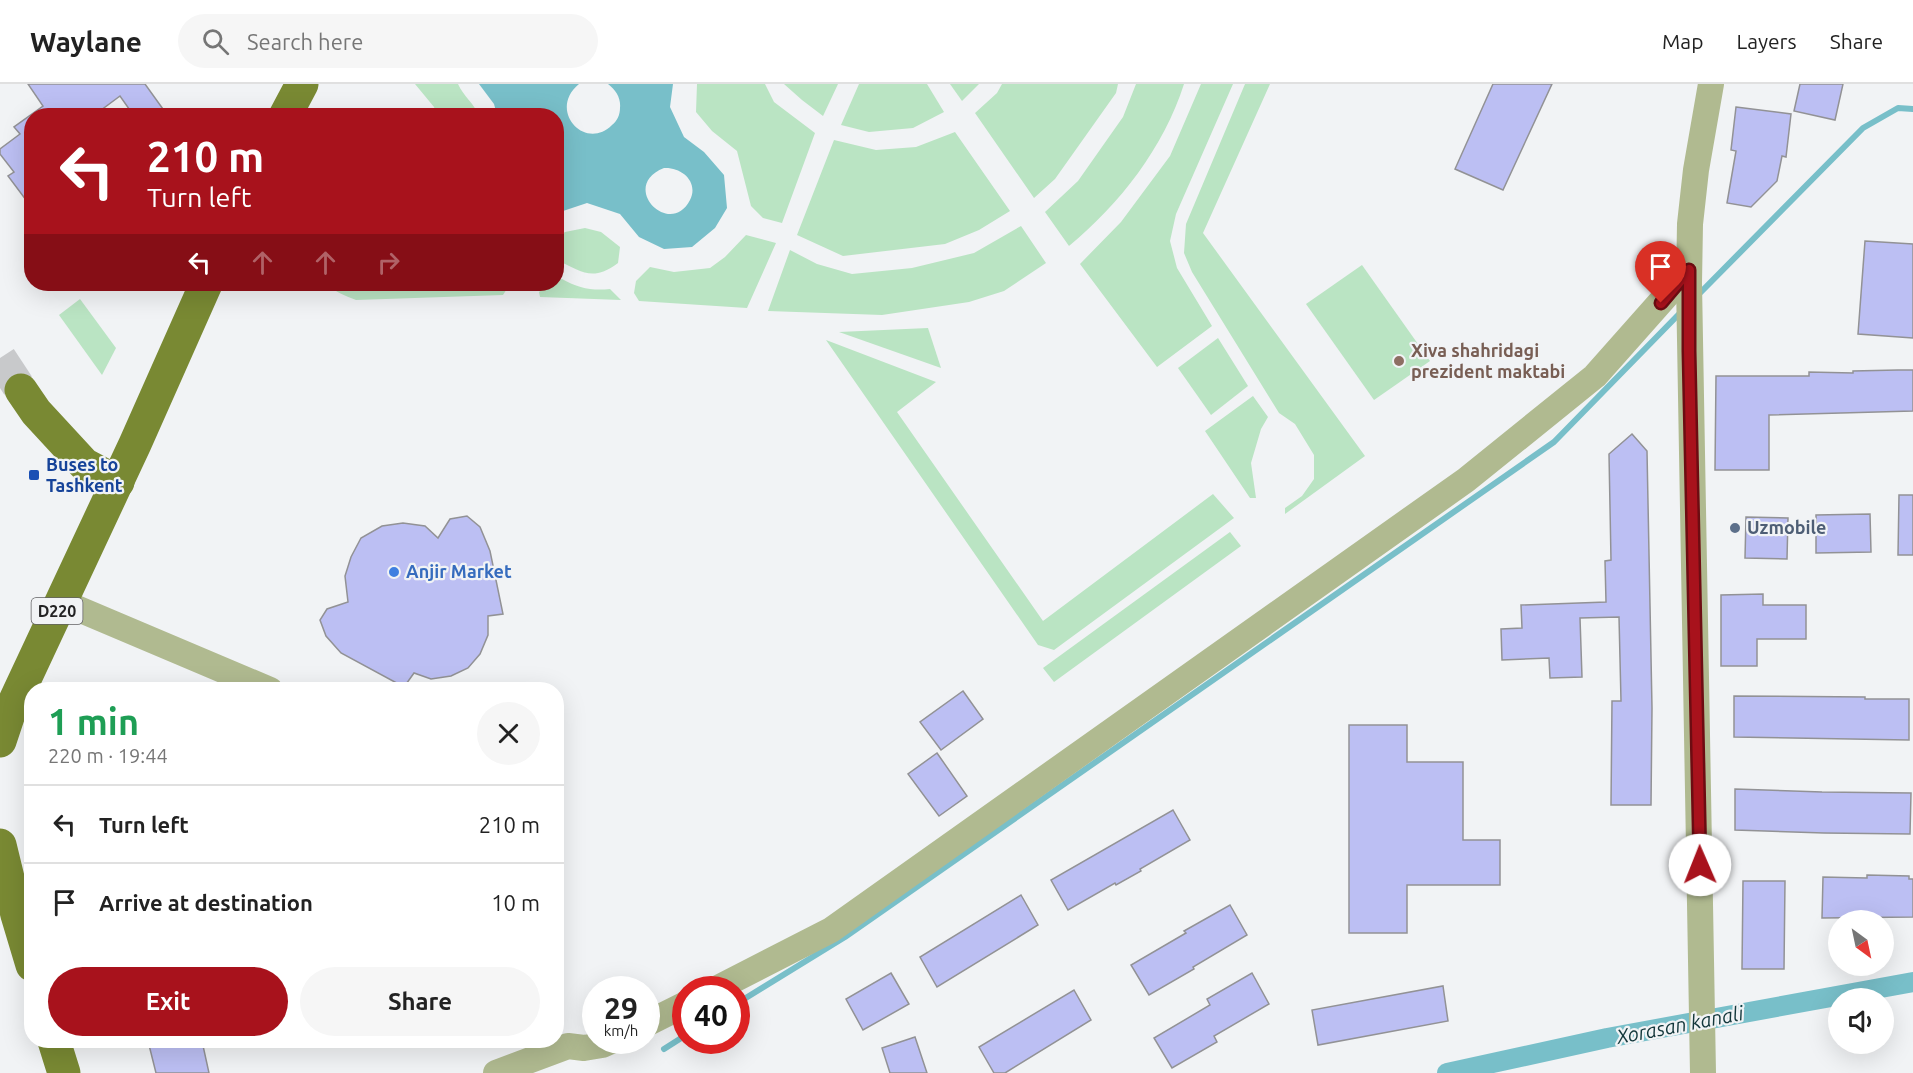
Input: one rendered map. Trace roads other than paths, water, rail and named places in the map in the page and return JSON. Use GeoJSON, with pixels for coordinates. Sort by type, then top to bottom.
{"type":"FeatureCollection","features":[{"type":"Feature","properties":{"kind":"main road"},"geometry":{"type":"LineString","coordinates":[[289,108],[302,84]]}},
{"type":"Feature","properties":{"kind":"main road","name":"D220"},"geometry":{"type":"LineString","coordinates":[[0,741],[10,711],[118,482],[203,291]]}},
{"type":"Feature","properties":{"kind":"main road"},"geometry":{"type":"LineString","coordinates":[[21,390],[36,412],[84,464],[118,482]]}},
{"type":"Feature","properties":{"kind":"main road"},"geometry":{"type":"LineString","coordinates":[[0,845],[24,938]]}},
{"type":"Feature","properties":{"kind":"main road"},"geometry":{"type":"LineString","coordinates":[[56,1048],[64,1073]]}},
{"type":"Feature","properties":{"kind":"street"},"geometry":{"type":"LineString","coordinates":[[1703,1073],[1689,276],[1690,224],[1696,170],[1711,84]]}},
{"type":"Feature","properties":{"kind":"street"},"geometry":{"type":"LineString","coordinates":[[741,976],[831,930],[1466,480],[1595,376],[1689,276]]}},
{"type":"Feature","properties":{"kind":"street"},"geometry":{"type":"LineString","coordinates":[[62,602],[251,682]]}},
{"type":"Feature","properties":{"kind":"street"},"geometry":{"type":"LineString","coordinates":[[496,1073],[563,1048]]}},
{"type":"Feature","properties":{"kind":"street"},"geometry":{"type":"LineString","coordinates":[[564,1048],[582,1048]]}},
{"type":"Feature","properties":{"kind":"water"},"geometry":{"type":"Polygon","coordinates":[[[479,84],[579,84],[570,94],[567,105],[568,116],[581,131],[591,134],[602,132],[617,120],[619,115],[619,98],[608,84],[673,84],[670,107],[684,137],[704,152],[724,175],[727,208],[715,228],[692,247],[664,249],[639,237],[620,214],[587,203],[564,211],[564,108],[495,108],[479,84]],[[664,168],[651,176],[646,186],[647,196],[652,205],[661,212],[671,214],[681,211],[690,200],[692,187],[690,182],[683,173],[664,168]]]}},
{"type":"Feature","properties":{"kind":"waterway"},"geometry":{"type":"LineString","coordinates":[[1698,295],[1863,128],[1898,108],[1913,109]]}},
{"type":"Feature","properties":{"kind":"waterway"},"geometry":{"type":"LineString","coordinates":[[750,995],[845,937],[1554,442],[1682,311]]}},
{"type":"Feature","properties":{"kind":"waterway","name":"Xorasan kanali"},"geometry":{"type":"LineString","coordinates":[[1447,1073],[1607,1038],[1913,982]]}},
{"type":"Feature","properties":{"kind":"waterway"},"geometry":{"type":"LineString","coordinates":[[664,1049],[672,1044]]}},
{"type":"Feature","properties":{"kind":"tunnel"},"geometry":{"type":"LineString","coordinates":[[0,358],[21,390]]}},
{"type":"Feature","properties":{"kind":"place","name":"Xiva shahridagi prezident maktabi"},"geometry":{"type":"Point","coordinates":[1399,361]}},
{"type":"Feature","properties":{"kind":"place","name":"Buses to Tashkent"},"geometry":{"type":"Point","coordinates":[34,475]}},
{"type":"Feature","properties":{"kind":"place","name":"Uzmobile"},"geometry":{"type":"Point","coordinates":[1735,528]}},
{"type":"Feature","properties":{"kind":"place","name":"Anjir Market"},"geometry":{"type":"Point","coordinates":[394,572]}}]}
